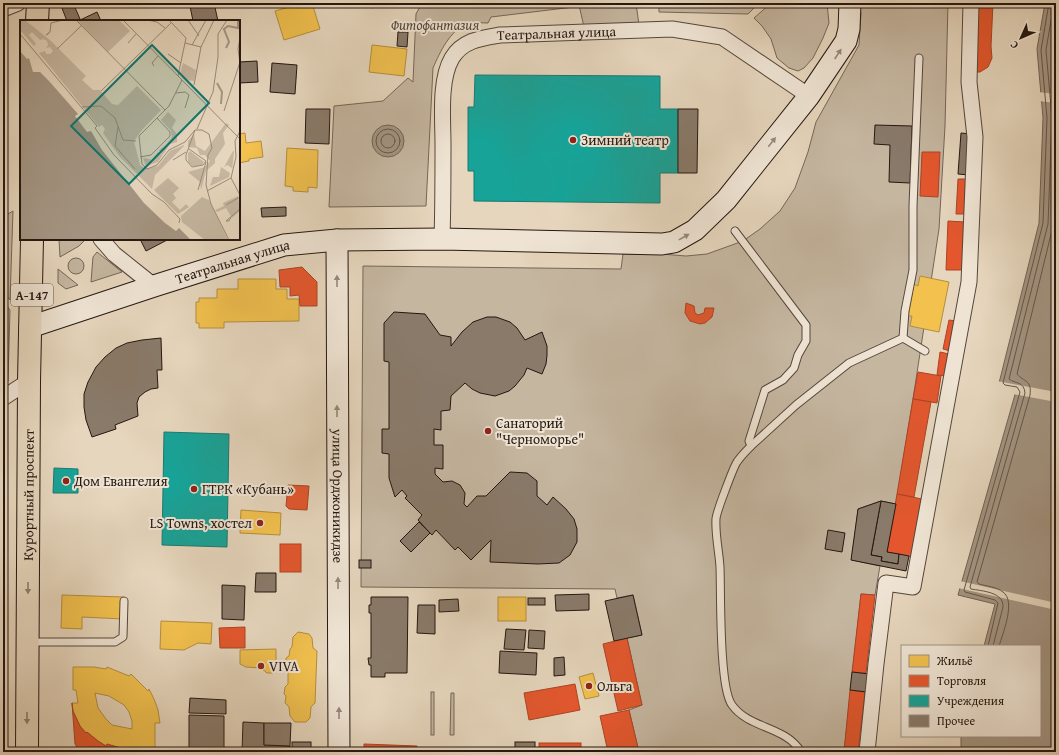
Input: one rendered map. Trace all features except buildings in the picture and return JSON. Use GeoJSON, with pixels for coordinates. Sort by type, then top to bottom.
{"type":"FeatureCollection","features":[{"type":"Feature","properties":{"kind":"main road"},"geometry":{"type":"LineString","coordinates":[[37,20],[38,3]]}},
{"type":"Feature","properties":{"kind":"main road"},"geometry":{"type":"LineString","coordinates":[[813,91],[846,41],[850,29],[850,3]]}},
{"type":"Feature","properties":{"kind":"main road","name":"Театральная улица"},"geometry":{"type":"LineString","coordinates":[[30,328],[154,286],[284,245],[337,240],[442,239],[646,244],[674,242],[695,230],[726,200],[813,91]]}},
{"type":"Feature","properties":{"kind":"main road","name":"Курортный проспект"},"geometry":{"type":"LineString","coordinates":[[26,752],[29,381],[32,240]]}},
{"type":"Feature","properties":{"kind":"main road","name":"улица Орджоникидзе"},"geometry":{"type":"LineString","coordinates":[[337,240],[339,752]]}},
{"type":"Feature","properties":{"kind":"street"},"geometry":{"type":"LineString","coordinates":[[3,9],[18,3]]}},
{"type":"Feature","properties":{"kind":"street"},"geometry":{"type":"LineString","coordinates":[[867,752],[886,583],[913,587],[969,282],[975,137],[969,82],[971,3]]}},
{"type":"Feature","properties":{"kind":"street","name":"Театральная улица"},"geometry":{"type":"LineString","coordinates":[[442,239],[444,95],[446,70],[453,57],[462,47],[475,39],[500,35],[672,29],[722,37],[813,91]]}},
{"type":"Feature","properties":{"kind":"street"},"geometry":{"type":"LineString","coordinates":[[102,240],[114,254],[154,286]]}},
{"type":"Feature","properties":{"kind":"street"},"geometry":{"type":"LineString","coordinates":[[3,398],[29,381]]}},
{"type":"Feature","properties":{"kind":"lane"},"geometry":{"type":"LineString","coordinates":[[903,338],[905,311],[913,270],[913,206],[918,58]]}},
{"type":"Feature","properties":{"kind":"lane"},"geometry":{"type":"LineString","coordinates":[[736,231],[806,325],[806,341],[798,355],[794,368],[783,380],[765,390],[749,441],[751,446]]}},
{"type":"Feature","properties":{"kind":"lane"},"geometry":{"type":"LineString","coordinates":[[903,338],[925,351]]}},
{"type":"Feature","properties":{"kind":"lane"},"geometry":{"type":"LineString","coordinates":[[801,752],[798,747],[788,739],[775,731],[759,725],[739,714],[730,704],[726,689],[723,663],[720,566],[716,518],[736,463],[751,446],[796,405],[849,364],[903,338]]}},
{"type":"Feature","properties":{"kind":"lane"},"geometry":{"type":"LineString","coordinates":[[27,642],[115,642],[123,637],[124,602]]}},
{"type":"Feature","properties":{"kind":"green space","name":"Фитофантазия"},"geometry":{"type":"Polygon","coordinates":[[[422,3],[636,3],[639,25],[584,27],[579,5],[574,7],[491,17],[488,23],[468,23],[462,26],[446,42],[433,68],[426,206],[329,207],[334,106],[383,101],[408,78],[413,82],[416,14],[422,3]]]}},
{"type":"Feature","properties":{"kind":"green space"},"geometry":{"type":"Polygon","coordinates":[[[659,3],[759,3],[748,14],[659,12],[659,3]]]}},
{"type":"Feature","properties":{"kind":"green space"},"geometry":{"type":"Polygon","coordinates":[[[771,3],[827,3],[829,23],[823,38],[813,58],[804,68],[798,71],[789,68],[777,58],[771,39],[754,18],[771,3]]]}},
{"type":"Feature","properties":{"kind":"green space"},"geometry":{"type":"Polygon","coordinates":[[[859,3],[948,3],[945,126],[939,229],[896,504],[881,501],[858,509],[852,560],[880,566],[875,595],[861,594],[844,752],[639,752],[629,710],[642,705],[627,638],[642,635],[633,595],[617,598],[615,589],[361,587],[363,266],[621,269],[623,254],[661,254],[686,256],[707,254],[743,241],[760,229],[780,211],[795,188],[808,152],[816,122],[859,45],[861,13],[859,3]]]}},
{"type":"Feature","properties":{"kind":"green space"},"geometry":{"type":"Polygon","coordinates":[[[13,211],[10,300],[3,291],[3,217],[13,211]]]}},
{"type":"Feature","properties":{"kind":"green space"},"geometry":{"type":"Polygon","coordinates":[[[59,240],[84,241],[79,246],[60,257],[59,240]]]}},
{"type":"Feature","properties":{"kind":"green space"},"geometry":{"type":"Polygon","coordinates":[[[97,252],[122,272],[91,282],[93,257],[97,252]]]}},
{"type":"Feature","properties":{"kind":"green space"},"geometry":{"type":"Polygon","coordinates":[[[73,258],[79,258],[84,263],[82,272],[79,274],[73,274],[68,269],[68,263],[73,258]]]}},
{"type":"Feature","properties":{"kind":"green space"},"geometry":{"type":"Polygon","coordinates":[[[58,269],[78,285],[66,289],[58,283],[58,269]]]}},
{"type":"Feature","properties":{"kind":"green space"},"geometry":{"type":"Polygon","coordinates":[[[3,301],[10,310],[8,381],[3,384],[3,301]]]}},
{"type":"Feature","properties":{"kind":"green space"},"geometry":{"type":"Polygon","coordinates":[[[431,692],[434,692],[434,735],[431,735],[431,692]]]}},
{"type":"Feature","properties":{"kind":"green space"},"geometry":{"type":"Polygon","coordinates":[[[451,693],[454,693],[454,735],[450,735],[451,693]]]}},
{"type":"Feature","properties":{"kind":"water"},"geometry":{"type":"Polygon","coordinates":[[[1045,3],[1056,3],[1056,752],[961,752],[961,737],[1041,737],[1041,645],[984,645],[995,604],[958,595],[1016,391],[998,387],[1039,223],[1043,118],[1037,49],[1045,3]]]}},
{"type":"Feature","properties":{"kind":"water"},"geometry":{"type":"Polygon","coordinates":[[[385,125],[391,125],[401,132],[404,141],[403,147],[397,154],[391,157],[385,157],[375,150],[372,144],[372,138],[379,128],[385,125]]]}},
{"type":"Feature","properties":{"kind":"pier"},"geometry":{"type":"Polygon","coordinates":[[[1038,92],[1056,94],[1056,103],[1039,101],[1038,92]]]}},
{"type":"Feature","properties":{"kind":"pier"},"geometry":{"type":"Polygon","coordinates":[[[997,381],[1056,392],[1056,402],[1013,394],[1014,393],[997,389],[997,381]]]}},
{"type":"Feature","properties":{"kind":"pier"},"geometry":{"type":"Polygon","coordinates":[[[960,581],[1056,603],[1056,610],[958,588],[960,581]]]}},
{"type":"Feature","properties":{"kind":"place","name":"Зимний театр"},"geometry":{"type":"Point","coordinates":[573,140]}},
{"type":"Feature","properties":{"kind":"place","name":"Санаторий \"Черноморье\""},"geometry":{"type":"Point","coordinates":[488,431]}},
{"type":"Feature","properties":{"kind":"place","name":"Дом Евангелия"},"geometry":{"type":"Point","coordinates":[66,481]}},
{"type":"Feature","properties":{"kind":"place","name":"ГТРК «Кубань»"},"geometry":{"type":"Point","coordinates":[194,489]}},
{"type":"Feature","properties":{"kind":"place","name":"LS Towns, хостел"},"geometry":{"type":"Point","coordinates":[260,523]}},
{"type":"Feature","properties":{"kind":"place","name":"VIVA"},"geometry":{"type":"Point","coordinates":[261,666]}},
{"type":"Feature","properties":{"kind":"place","name":"Ольга"},"geometry":{"type":"Point","coordinates":[589,686]}}]}
